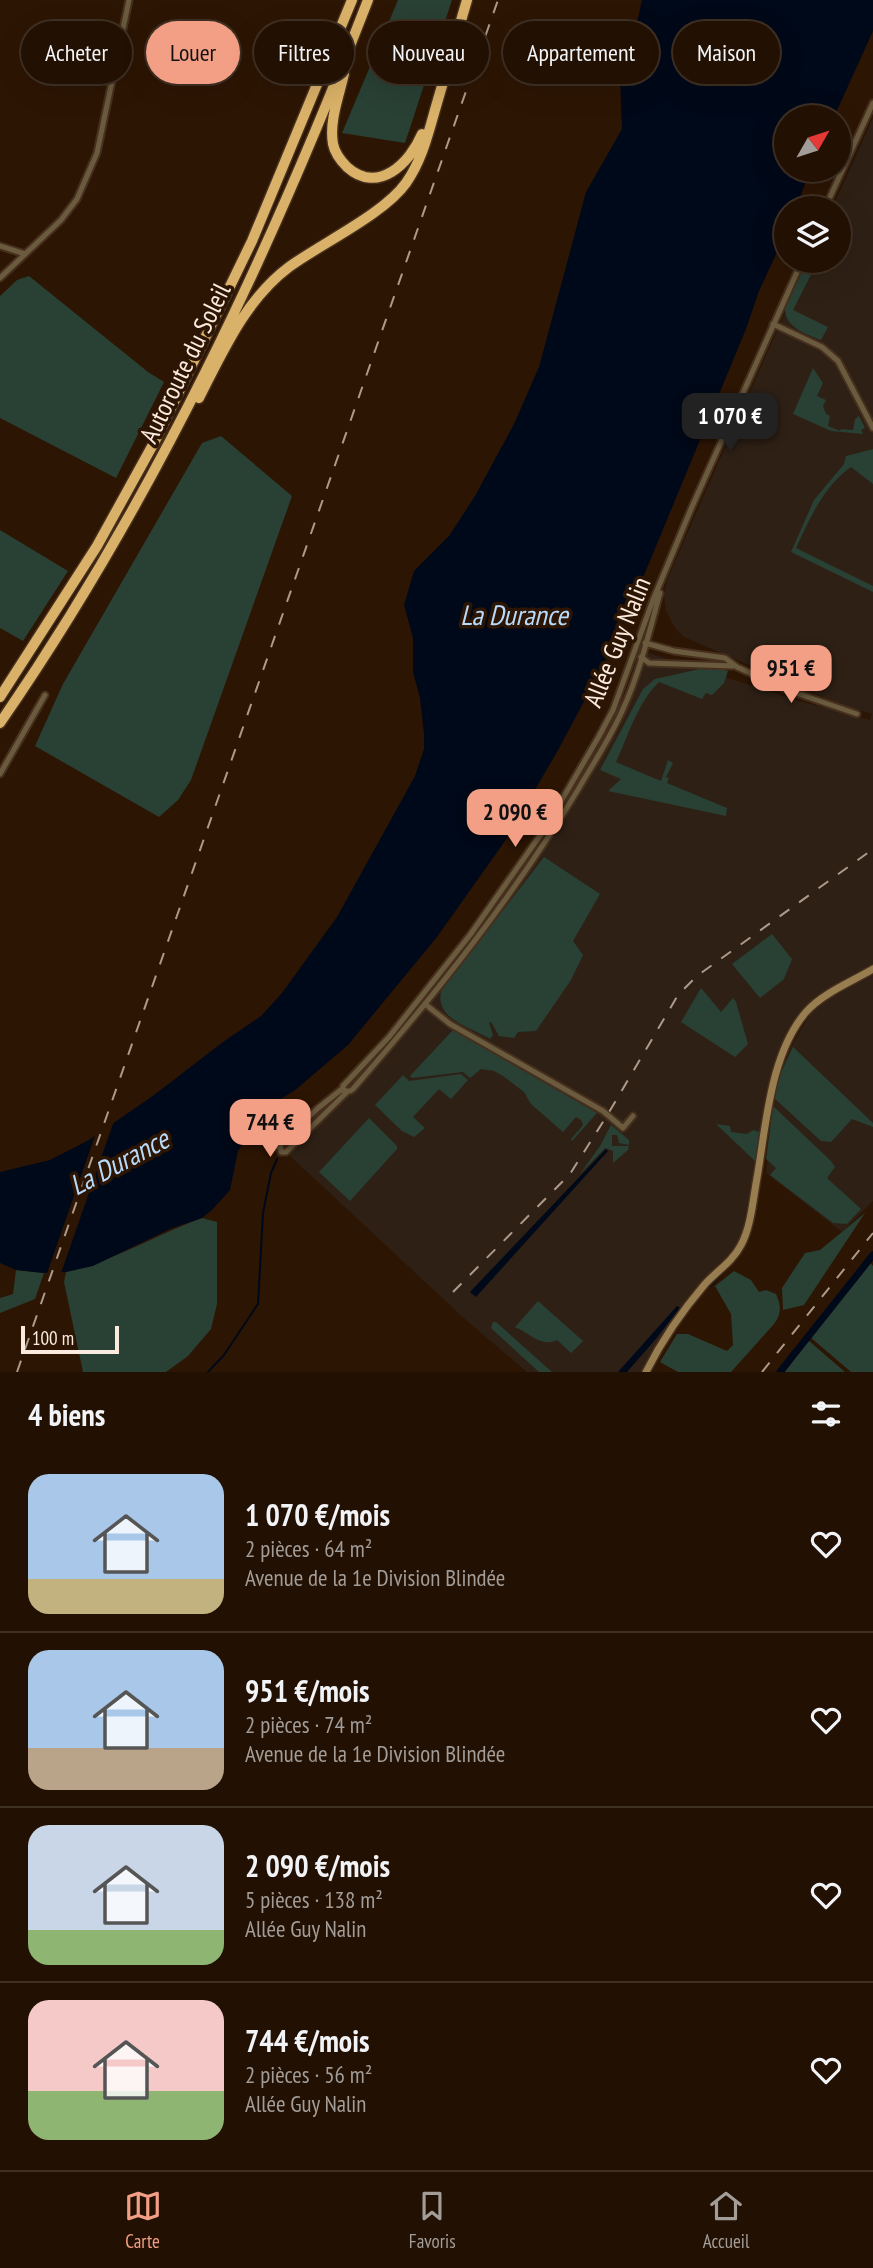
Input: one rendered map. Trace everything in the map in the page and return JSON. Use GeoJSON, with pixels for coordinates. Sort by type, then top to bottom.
{"type":"FeatureCollection","features":[{"type":"Feature","properties":{"kind":"highway"},"geometry":{"type":"LineString","coordinates":[[338,21],[344,0]]}},
{"type":"Feature","properties":{"kind":"highway","name":"Autoroute du Soleil"},"geometry":{"type":"LineString","coordinates":[[344,21],[352,0]]}},
{"type":"Feature","properties":{"kind":"highway","name":"Autoroute du Soleil"},"geometry":{"type":"LineString","coordinates":[[354,36],[368,0]]}},
{"type":"Feature","properties":{"kind":"highway"},"geometry":{"type":"LineString","coordinates":[[341,84],[332,126],[334,146],[340,161],[353,172],[367,178],[380,178],[400,168],[409,159],[421,136],[461,0]]}},
{"type":"Feature","properties":{"kind":"highway"},"geometry":{"type":"LineString","coordinates":[[174,436],[193,410],[232,334],[272,281],[383,205],[406,183],[423,150],[467,0]]}},
{"type":"Feature","properties":{"kind":"highway","name":"Autoroute du Soleil"},"geometry":{"type":"LineString","coordinates":[[0,697],[97,546],[155,441],[252,241],[318,84]]}},
{"type":"Feature","properties":{"kind":"highway","name":"Autoroute du Soleil"},"geometry":{"type":"LineString","coordinates":[[0,723],[41,664],[99,569],[174,436],[270,239],[334,84]]}},
{"type":"Feature","properties":{"kind":"street"},"geometry":{"type":"LineString","coordinates":[[0,278],[61,220],[77,199],[97,153],[129,0]]}},
{"type":"Feature","properties":{"kind":"street"},"geometry":{"type":"LineString","coordinates":[[830,196],[873,103]]}},
{"type":"Feature","properties":{"kind":"street"},"geometry":{"type":"LineString","coordinates":[[0,246],[25,254]]}},
{"type":"Feature","properties":{"kind":"street"},"geometry":{"type":"LineString","coordinates":[[665,573],[796,273]]}},
{"type":"Feature","properties":{"kind":"street"},"geometry":{"type":"LineString","coordinates":[[773,324],[815,343],[838,361],[873,428]]}},
{"type":"Feature","properties":{"kind":"street","name":"Allée Guy Nalin"},"geometry":{"type":"LineString","coordinates":[[270,1150],[280,1145],[326,1101],[353,1089],[474,944],[554,829],[614,726],[636,674],[665,573]]}},
{"type":"Feature","properties":{"kind":"street","name":"Allée Guy Nalin"},"geometry":{"type":"LineString","coordinates":[[345,1091],[470,935],[546,827],[613,710],[665,573]]}},
{"type":"Feature","properties":{"kind":"street"},"geometry":{"type":"LineString","coordinates":[[649,631],[655,645]]}},
{"type":"Feature","properties":{"kind":"street"},"geometry":{"type":"LineString","coordinates":[[737,667],[649,663],[641,658],[638,647],[646,643],[674,651],[725,658],[737,667],[785,689],[857,714]]}},
{"type":"Feature","properties":{"kind":"street"},"geometry":{"type":"LineString","coordinates":[[636,674],[649,663]]}},
{"type":"Feature","properties":{"kind":"street"},"geometry":{"type":"LineString","coordinates":[[0,774],[45,695]]}},
{"type":"Feature","properties":{"kind":"street"},"geometry":{"type":"LineString","coordinates":[[646,1372],[660,1344],[681,1315],[706,1283],[741,1247],[757,1181],[772,1086],[791,1038],[805,1013],[817,1002],[873,969]]}},
{"type":"Feature","properties":{"kind":"street"},"geometry":{"type":"LineString","coordinates":[[420,1000],[450,1024],[603,1111],[624,1128],[633,1116]]}},
{"type":"Feature","properties":{"kind":"shaded area"},"geometry":{"type":"Polygon","coordinates":[[[873,118],[873,964],[821,994],[802,1012],[786,1039],[764,1119],[742,1233],[734,1249],[671,1324],[654,1348],[642,1372],[527,1372],[467,1321],[289,1155],[382,1061],[554,835],[619,729],[646,652],[803,702],[870,720],[872,714],[837,703],[684,637],[675,628],[666,611],[664,595],[667,580],[803,273],[851,273],[851,196],[837,196],[844,182],[851,182],[851,166],[873,118]]]}},
{"type":"Feature","properties":{"kind":"shaded area"},"geometry":{"type":"Polygon","coordinates":[[[873,973],[873,1201],[842,1232],[766,1173],[777,1079],[791,1047],[812,1011],[840,991],[873,973]]]}},
{"type":"Feature","properties":{"kind":"green space"},"geometry":{"type":"Polygon","coordinates":[[[398,0],[452,0],[445,21],[389,21],[398,0]]]}},
{"type":"Feature","properties":{"kind":"green space"},"geometry":{"type":"Polygon","coordinates":[[[368,71],[368,84],[424,84],[405,143],[342,133],[368,71]]]}},
{"type":"Feature","properties":{"kind":"green space"},"geometry":{"type":"Polygon","coordinates":[[[801,273],[812,273],[793,310],[828,327],[821,340],[792,325],[785,308],[801,273]]]}},
{"type":"Feature","properties":{"kind":"green space"},"geometry":{"type":"Polygon","coordinates":[[[29,276],[164,382],[116,478],[0,418],[0,296],[17,280],[29,276]]]}},
{"type":"Feature","properties":{"kind":"green space"},"geometry":{"type":"Polygon","coordinates":[[[813,368],[823,383],[817,396],[826,400],[823,406],[826,414],[830,416],[828,426],[840,431],[853,430],[855,419],[859,416],[865,428],[861,430],[863,434],[831,431],[793,414],[813,368]]]}},
{"type":"Feature","properties":{"kind":"green space"},"geometry":{"type":"Polygon","coordinates":[[[221,436],[292,496],[191,780],[178,800],[159,817],[35,746],[63,684],[202,443],[221,436]]]}},
{"type":"Feature","properties":{"kind":"green space"},"geometry":{"type":"Polygon","coordinates":[[[873,449],[873,484],[851,467],[841,475],[819,503],[796,548],[873,586],[873,592],[791,552],[814,500],[844,464],[846,456],[873,449]]]}},
{"type":"Feature","properties":{"kind":"green space"},"geometry":{"type":"Polygon","coordinates":[[[0,530],[68,571],[23,641],[0,628],[0,530]]]}},
{"type":"Feature","properties":{"kind":"green space"},"geometry":{"type":"Polygon","coordinates":[[[713,666],[728,671],[724,683],[712,695],[706,693],[702,699],[659,682],[639,709],[616,762],[661,781],[668,760],[673,763],[666,777],[669,778],[667,783],[727,808],[726,816],[608,791],[621,779],[600,770],[643,689],[655,679],[713,666]]]}},
{"type":"Feature","properties":{"kind":"green space"},"geometry":{"type":"Polygon","coordinates":[[[544,857],[600,894],[573,941],[583,955],[571,980],[536,1031],[518,1032],[514,1038],[499,1036],[491,1022],[489,1023],[493,1035],[490,1039],[449,1016],[443,1009],[441,991],[544,857]]]}},
{"type":"Feature","properties":{"kind":"green space"},"geometry":{"type":"Polygon","coordinates":[[[772,934],[792,959],[784,979],[760,998],[732,964],[772,934]]]}},
{"type":"Feature","properties":{"kind":"green space"},"geometry":{"type":"Polygon","coordinates":[[[701,988],[721,1012],[733,998],[736,1002],[748,1044],[735,1057],[681,1022],[701,988]]]}},
{"type":"Feature","properties":{"kind":"green space"},"geometry":{"type":"Polygon","coordinates":[[[453,1030],[597,1113],[572,1141],[583,1125],[581,1120],[576,1117],[563,1132],[531,1104],[524,1092],[494,1071],[481,1069],[470,1078],[463,1072],[412,1078],[410,1076],[453,1030]]]}},
{"type":"Feature","properties":{"kind":"green space"},"geometry":{"type":"Polygon","coordinates":[[[793,1047],[873,1123],[873,1127],[852,1119],[831,1142],[821,1141],[775,1099],[778,1079],[793,1047]]]}},
{"type":"Feature","properties":{"kind":"green space"},"geometry":{"type":"Polygon","coordinates":[[[461,1074],[468,1080],[451,1099],[439,1089],[413,1117],[425,1128],[414,1137],[402,1131],[375,1105],[403,1075],[409,1081],[461,1074]]]}},
{"type":"Feature","properties":{"kind":"green space"},"geometry":{"type":"Polygon","coordinates":[[[773,1106],[835,1167],[827,1178],[861,1209],[847,1224],[833,1223],[770,1175],[776,1168],[766,1159],[773,1106]]]}},
{"type":"Feature","properties":{"kind":"green space"},"geometry":{"type":"Polygon","coordinates":[[[369,1118],[397,1149],[350,1201],[319,1172],[369,1118]]]}},
{"type":"Feature","properties":{"kind":"green space"},"geometry":{"type":"Polygon","coordinates":[[[716,1124],[730,1126],[731,1132],[760,1132],[755,1161],[716,1124]]]}},
{"type":"Feature","properties":{"kind":"green space"},"geometry":{"type":"Polygon","coordinates":[[[611,1125],[629,1140],[629,1145],[619,1143],[617,1135],[612,1135],[612,1146],[629,1146],[628,1150],[613,1163],[613,1151],[605,1148],[580,1174],[600,1146],[611,1125]]]}},
{"type":"Feature","properties":{"kind":"green space"},"geometry":{"type":"Polygon","coordinates":[[[865,1213],[804,1305],[783,1310],[782,1288],[805,1253],[820,1250],[865,1213]]]}},
{"type":"Feature","properties":{"kind":"green space"},"geometry":{"type":"Polygon","coordinates":[[[202,1218],[217,1222],[217,1304],[211,1329],[188,1356],[166,1372],[83,1372],[64,1282],[66,1272],[101,1261],[202,1218]]]}},
{"type":"Feature","properties":{"kind":"green space"},"geometry":{"type":"Polygon","coordinates":[[[870,1263],[873,1266],[873,1372],[851,1372],[810,1337],[870,1263]]]}},
{"type":"Feature","properties":{"kind":"green space"},"geometry":{"type":"Polygon","coordinates":[[[16,1270],[44,1273],[35,1299],[0,1313],[0,1298],[13,1294],[16,1270]]]}},
{"type":"Feature","properties":{"kind":"green space"},"geometry":{"type":"Polygon","coordinates":[[[734,1271],[751,1280],[759,1292],[766,1290],[776,1294],[780,1309],[774,1324],[731,1372],[678,1372],[660,1362],[677,1334],[688,1334],[727,1351],[733,1345],[731,1314],[715,1286],[734,1271]]]}},
{"type":"Feature","properties":{"kind":"green space"},"geometry":{"type":"Polygon","coordinates":[[[538,1301],[583,1341],[571,1353],[557,1340],[541,1341],[515,1327],[538,1301]]]}},
{"type":"Feature","properties":{"kind":"green space"},"geometry":{"type":"Polygon","coordinates":[[[493,1322],[552,1372],[539,1372],[491,1328],[493,1322]]]}},
{"type":"Feature","properties":{"kind":"green space"},"geometry":{"type":"Polygon","coordinates":[[[808,1340],[845,1372],[785,1372],[808,1340]]]}},
{"type":"Feature","properties":{"kind":"water","name":"La Durance"},"geometry":{"type":"Polygon","coordinates":[[[642,0],[873,0],[873,31],[839,105],[774,105],[774,182],[806,182],[800,196],[774,196],[774,259],[618,638],[557,752],[505,841],[437,937],[348,1045],[294,1091],[267,1107],[238,1151],[230,1190],[212,1210],[202,1218],[170,1229],[93,1266],[66,1272],[44,1273],[16,1270],[0,1263],[0,1172],[50,1160],[89,1140],[261,1016],[282,993],[337,917],[415,776],[424,749],[424,734],[420,698],[413,672],[413,638],[404,605],[414,571],[449,536],[475,496],[514,424],[539,367],[586,192],[622,129],[620,84],[659,84],[659,21],[637,21],[642,0]]]}},
{"type":"Feature","properties":{"kind":"water"},"geometry":{"type":"Polygon","coordinates":[[[606,1149],[608,1151],[476,1297],[470,1292],[606,1149]]]}},
{"type":"Feature","properties":{"kind":"water"},"geometry":{"type":"Polygon","coordinates":[[[677,1306],[680,1308],[627,1372],[618,1372],[677,1306]]]}},
{"type":"Feature","properties":{"kind":"pier"},"geometry":{"type":"Polygon","coordinates":[[[115,1118],[60,1276],[46,1276],[97,1130],[115,1118]]]}},
{"type":"Feature","properties":{"kind":"waterway"},"geometry":{"type":"LineString","coordinates":[[208,1372],[224,1355],[258,1304],[263,1213],[271,1173],[277,1159]]}},
{"type":"Feature","properties":{"kind":"waterway"},"geometry":{"type":"LineString","coordinates":[[710,1286],[738,1255],[750,1232]]}},
{"type":"Feature","properties":{"kind":"waterway"},"geometry":{"type":"LineString","coordinates":[[780,1372],[873,1255]]}},
{"type":"Feature","properties":{"kind":"railway"},"geometry":{"type":"LineString","coordinates":[[17,1372],[498,0]]}},
{"type":"Feature","properties":{"kind":"railway"},"geometry":{"type":"LineString","coordinates":[[453,1292],[570,1174],[678,995],[697,976],[873,849]]}},
{"type":"Feature","properties":{"kind":"railway"},"geometry":{"type":"LineString","coordinates":[[762,1372],[873,1233]]}}]}
